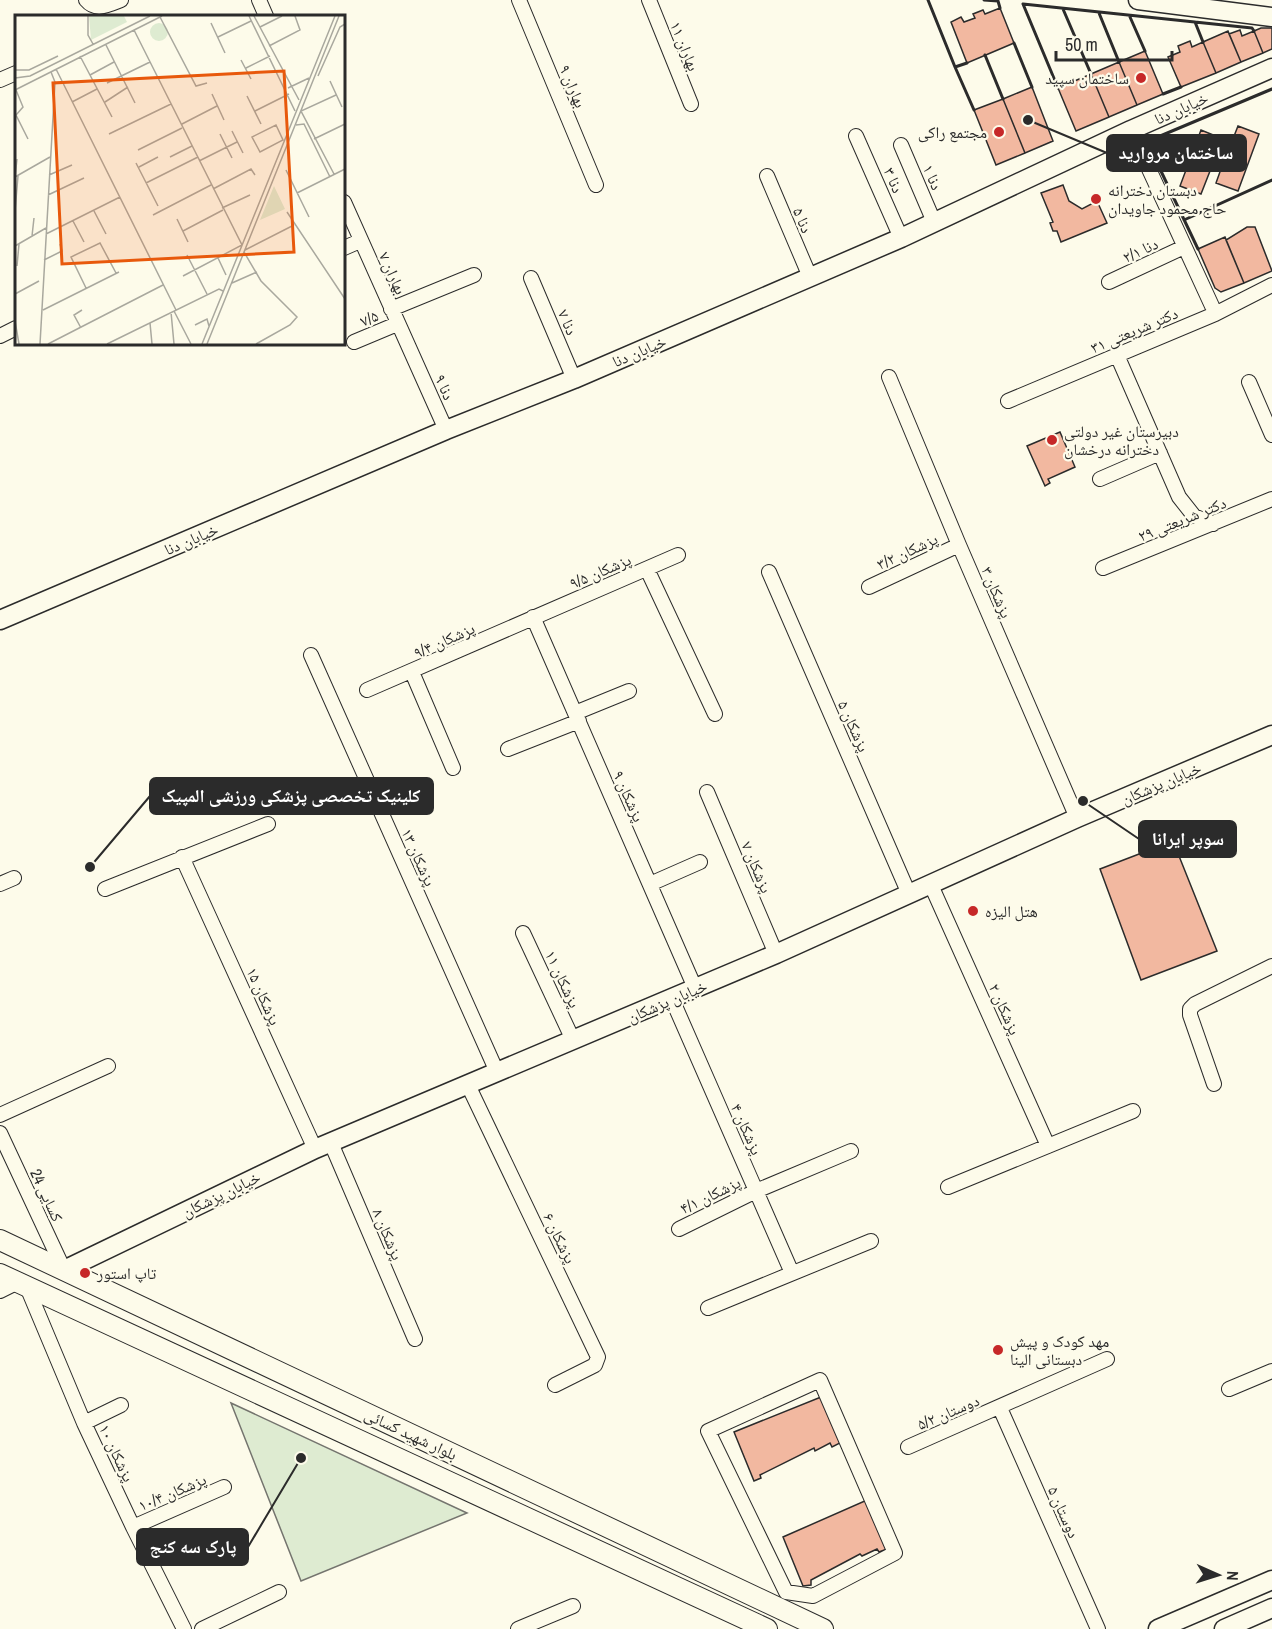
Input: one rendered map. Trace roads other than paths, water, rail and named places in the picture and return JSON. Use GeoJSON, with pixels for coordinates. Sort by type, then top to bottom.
{"type":"FeatureCollection","features":[{"type":"Feature","properties":{"kind":"main road","name":"بلوار شهید کسائی"},"geometry":{"type":"LineString","coordinates":[[0,1240],[823,1629]]}},
{"type":"Feature","properties":{"kind":"main road","name":"بلوار شهید کسائی"},"geometry":{"type":"LineString","coordinates":[[11,1284],[767,1629]]}},
{"type":"Feature","properties":{"kind":"main road"},"geometry":{"type":"LineString","coordinates":[[519,1514],[532,1491]]}},
{"type":"Feature","properties":{"kind":"street"},"geometry":{"type":"LineString","coordinates":[[90,4],[104,7],[121,0]]}},
{"type":"Feature","properties":{"kind":"street"},"geometry":{"type":"LineString","coordinates":[[259,0],[266,15]]}},
{"type":"Feature","properties":{"kind":"street","name":"۹ بهاران"},"geometry":{"type":"LineString","coordinates":[[519,0],[596,185]]}},
{"type":"Feature","properties":{"kind":"street","name":"۱۱ بهاران"},"geometry":{"type":"LineString","coordinates":[[649,0],[691,104]]}},
{"type":"Feature","properties":{"kind":"street"},"geometry":{"type":"LineString","coordinates":[[1138,0],[1272,16]]}},
{"type":"Feature","properties":{"kind":"street","name":"خیابان دنا"},"geometry":{"type":"LineString","coordinates":[[0,620],[446,430],[574,379],[901,238],[1131,130],[1272,68]]}},
{"type":"Feature","properties":{"kind":"street"},"geometry":{"type":"LineString","coordinates":[[0,80],[15,73]]}},
{"type":"Feature","properties":{"kind":"street"},"geometry":{"type":"LineString","coordinates":[[1131,130],[1212,306]]}},
{"type":"Feature","properties":{"kind":"street","name":"۳ دنا"},"geometry":{"type":"LineString","coordinates":[[856,136],[901,238]]}},
{"type":"Feature","properties":{"kind":"street","name":"۱ دنا"},"geometry":{"type":"LineString","coordinates":[[901,145],[934,222]]}},
{"type":"Feature","properties":{"kind":"street","name":"۵ دنا"},"geometry":{"type":"LineString","coordinates":[[766,176],[810,277]]}},
{"type":"Feature","properties":{"kind":"street","name":"۷ بهاران"},"geometry":{"type":"LineString","coordinates":[[345,204],[413,357]]}},
{"type":"Feature","properties":{"kind":"street"},"geometry":{"type":"LineString","coordinates":[[345,248],[360,241]]}},
{"type":"Feature","properties":{"kind":"street","name":"۲/۱ دنا"},"geometry":{"type":"LineString","coordinates":[[1109,282],[1184,247]]}},
{"type":"Feature","properties":{"kind":"street"},"geometry":{"type":"LineString","coordinates":[[391,309],[474,275]]}},
{"type":"Feature","properties":{"kind":"street","name":"۷ دنا"},"geometry":{"type":"LineString","coordinates":[[531,278],[574,379]]}},
{"type":"Feature","properties":{"kind":"street","name":"۳۱ دکتر شریعتی"},"geometry":{"type":"LineString","coordinates":[[1008,401],[1215,314],[1272,285]]}},
{"type":"Feature","properties":{"kind":"street","name":"۷/۵"},"geometry":{"type":"LineString","coordinates":[[354,342],[397,324]]}},
{"type":"Feature","properties":{"kind":"street"},"geometry":{"type":"LineString","coordinates":[[0,336],[15,328]]}},
{"type":"Feature","properties":{"kind":"street"},"geometry":{"type":"LineString","coordinates":[[1117,355],[1179,497],[1194,516],[1213,524]]}},
{"type":"Feature","properties":{"kind":"street","name":"۹ دنا"},"geometry":{"type":"LineString","coordinates":[[413,357],[446,430]]}},
{"type":"Feature","properties":{"kind":"street","name":"۳ پزشکان"},"geometry":{"type":"LineString","coordinates":[[889,377],[1077,818]]}},
{"type":"Feature","properties":{"kind":"street"},"geometry":{"type":"LineString","coordinates":[[1249,382],[1272,435]]}},
{"type":"Feature","properties":{"kind":"street"},"geometry":{"type":"LineString","coordinates":[[1100,479],[1160,453]]}},
{"type":"Feature","properties":{"kind":"street","name":"۲۹ دکتر شریعتی"},"geometry":{"type":"LineString","coordinates":[[1103,568],[1272,499]]}},
{"type":"Feature","properties":{"kind":"street","name":"۳/۲ پزشکان"},"geometry":{"type":"LineString","coordinates":[[869,587],[959,545]]}},
{"type":"Feature","properties":{"kind":"street","name":"۹/۵ پزشکان"},"geometry":{"type":"LineString","coordinates":[[533,617],[678,555]]}},
{"type":"Feature","properties":{"kind":"street"},"geometry":{"type":"LineString","coordinates":[[647,569],[715,714]]}},
{"type":"Feature","properties":{"kind":"street","name":"۵ پزشکان"},"geometry":{"type":"LineString","coordinates":[[769,572],[909,894]]}},
{"type":"Feature","properties":{"kind":"street","name":"۹/۴ پزشکان"},"geometry":{"type":"LineString","coordinates":[[367,690],[533,617]]}},
{"type":"Feature","properties":{"kind":"street","name":"۹ پزشکان"},"geometry":{"type":"LineString","coordinates":[[533,617],[695,988]]}},
{"type":"Feature","properties":{"kind":"street","name":"۱۳ پزشکان"},"geometry":{"type":"LineString","coordinates":[[311,656],[497,1072]]}},
{"type":"Feature","properties":{"kind":"street"},"geometry":{"type":"LineString","coordinates":[[412,672],[453,768]]}},
{"type":"Feature","properties":{"kind":"street"},"geometry":{"type":"LineString","coordinates":[[508,749],[629,692]]}},
{"type":"Feature","properties":{"kind":"street","name":"خیابان پزشکان"},"geometry":{"type":"LineString","coordinates":[[64,1270],[323,1146],[776,954],[1077,818],[1272,735]]}},
{"type":"Feature","properties":{"kind":"street","name":"۷ پزشکان"},"geometry":{"type":"LineString","coordinates":[[708,792],[776,954]]}},
{"type":"Feature","properties":{"kind":"street"},"geometry":{"type":"LineString","coordinates":[[105,889],[268,824]]}},
{"type":"Feature","properties":{"kind":"street","name":"۱۵ پزشکان"},"geometry":{"type":"LineString","coordinates":[[182,857],[323,1146]]}},
{"type":"Feature","properties":{"kind":"street"},"geometry":{"type":"LineString","coordinates":[[650,884],[700,862]]}},
{"type":"Feature","properties":{"kind":"street"},"geometry":{"type":"LineString","coordinates":[[0,884],[14,878]]}},
{"type":"Feature","properties":{"kind":"street","name":"۲ پزشکان"},"geometry":{"type":"LineString","coordinates":[[931,885],[1048,1146]]}},
{"type":"Feature","properties":{"kind":"street","name":"۱۱ پزشکان"},"geometry":{"type":"LineString","coordinates":[[523,933],[573,1040]]}},
{"type":"Feature","properties":{"kind":"street"},"geometry":{"type":"LineString","coordinates":[[1214,1084],[1190,1015],[1190,1009],[1195,1004],[1272,966]]}},
{"type":"Feature","properties":{"kind":"street","name":"۴ پزشکان"},"geometry":{"type":"LineString","coordinates":[[672,999],[792,1273]]}},
{"type":"Feature","properties":{"kind":"street"},"geometry":{"type":"LineString","coordinates":[[0,1115],[108,1066]]}},
{"type":"Feature","properties":{"kind":"street","name":"۶ پزشکان"},"geometry":{"type":"LineString","coordinates":[[468,1085],[598,1357],[595,1365],[555,1385]]}},
{"type":"Feature","properties":{"kind":"street"},"geometry":{"type":"LineString","coordinates":[[948,1187],[1134,1110]]}},
{"type":"Feature","properties":{"kind":"street","name":"کسایی 24"},"geometry":{"type":"LineString","coordinates":[[0,1133],[64,1270]]}},
{"type":"Feature","properties":{"kind":"street","name":"۸ پزشکان"},"geometry":{"type":"LineString","coordinates":[[323,1146],[415,1339]]}},
{"type":"Feature","properties":{"kind":"street","name":"۴/۱ پزشکان"},"geometry":{"type":"LineString","coordinates":[[679,1228],[756,1191],[851,1151]]}},
{"type":"Feature","properties":{"kind":"street"},"geometry":{"type":"LineString","coordinates":[[708,1308],[871,1241]]}},
{"type":"Feature","properties":{"kind":"street","name":"۱۰ پزشکان"},"geometry":{"type":"LineString","coordinates":[[11,1284],[84,1423],[184,1629]]}},
{"type":"Feature","properties":{"kind":"street","name":"۵/۲ دوستان"},"geometry":{"type":"LineString","coordinates":[[908,1447],[1107,1359]]}},
{"type":"Feature","properties":{"kind":"street"},"geometry":{"type":"LineString","coordinates":[[1229,1389],[1272,1371]]}},
{"type":"Feature","properties":{"kind":"street"},"geometry":{"type":"LineString","coordinates":[[804,1621],[813,1596],[895,1553],[820,1380],[708,1431],[786,1592],[813,1596]]}},
{"type":"Feature","properties":{"kind":"street"},"geometry":{"type":"LineString","coordinates":[[84,1423],[121,1405]]}},
{"type":"Feature","properties":{"kind":"street","name":"۵ دوستان"},"geometry":{"type":"LineString","coordinates":[[1000,1407],[1098,1629]]}},
{"type":"Feature","properties":{"kind":"street","name":"۱۰/۴ پزشکان"},"geometry":{"type":"LineString","coordinates":[[133,1527],[224,1487]]}},
{"type":"Feature","properties":{"kind":"street"},"geometry":{"type":"LineString","coordinates":[[1158,1629],[1272,1580]]}},
{"type":"Feature","properties":{"kind":"street"},"geometry":{"type":"LineString","coordinates":[[202,1629],[279,1592]]}},
{"type":"Feature","properties":{"kind":"street"},"geometry":{"type":"LineString","coordinates":[[518,1629],[573,1606]]}},
{"type":"Feature","properties":{"kind":"street"},"geometry":{"type":"LineString","coordinates":[[1224,1629],[1272,1608]]}},
{"type":"Feature","properties":{"kind":"place","name":"ساختمان سپید"},"geometry":{"type":"Point","coordinates":[1141,78]}},
{"type":"Feature","properties":{"kind":"place","name":"ساختمان مروارید"},"geometry":{"type":"Point","coordinates":[1028,120]}},
{"type":"Feature","properties":{"kind":"place","name":"مجتمع راکی"},"geometry":{"type":"Point","coordinates":[999,132]}},
{"type":"Feature","properties":{"kind":"place","name":"دبستان دخترانه حاج محمود جاویدان"},"geometry":{"type":"Point","coordinates":[1096,199]}},
{"type":"Feature","properties":{"kind":"place","name":"دبیرستان غیر دولتی دخترانه درخشان"},"geometry":{"type":"Point","coordinates":[1052,440]}},
{"type":"Feature","properties":{"kind":"place","name":"سوپر ایرانا"},"geometry":{"type":"Point","coordinates":[1083,801]}},
{"type":"Feature","properties":{"kind":"place","name":"کلینیک تخصصی پزشکی ورزشی المپیک"},"geometry":{"type":"Point","coordinates":[90,867]}},
{"type":"Feature","properties":{"kind":"place","name":"هتل الیزه"},"geometry":{"type":"Point","coordinates":[973,911]}},
{"type":"Feature","properties":{"kind":"place","name":"تاپ استور"},"geometry":{"type":"Point","coordinates":[85,1273]}},
{"type":"Feature","properties":{"kind":"place","name":"مهد کودک و پیش دبستانی الینا"},"geometry":{"type":"Point","coordinates":[998,1350]}},
{"type":"Feature","properties":{"kind":"place","name":"پارک سه کنج"},"geometry":{"type":"Point","coordinates":[301,1458]}}]}
